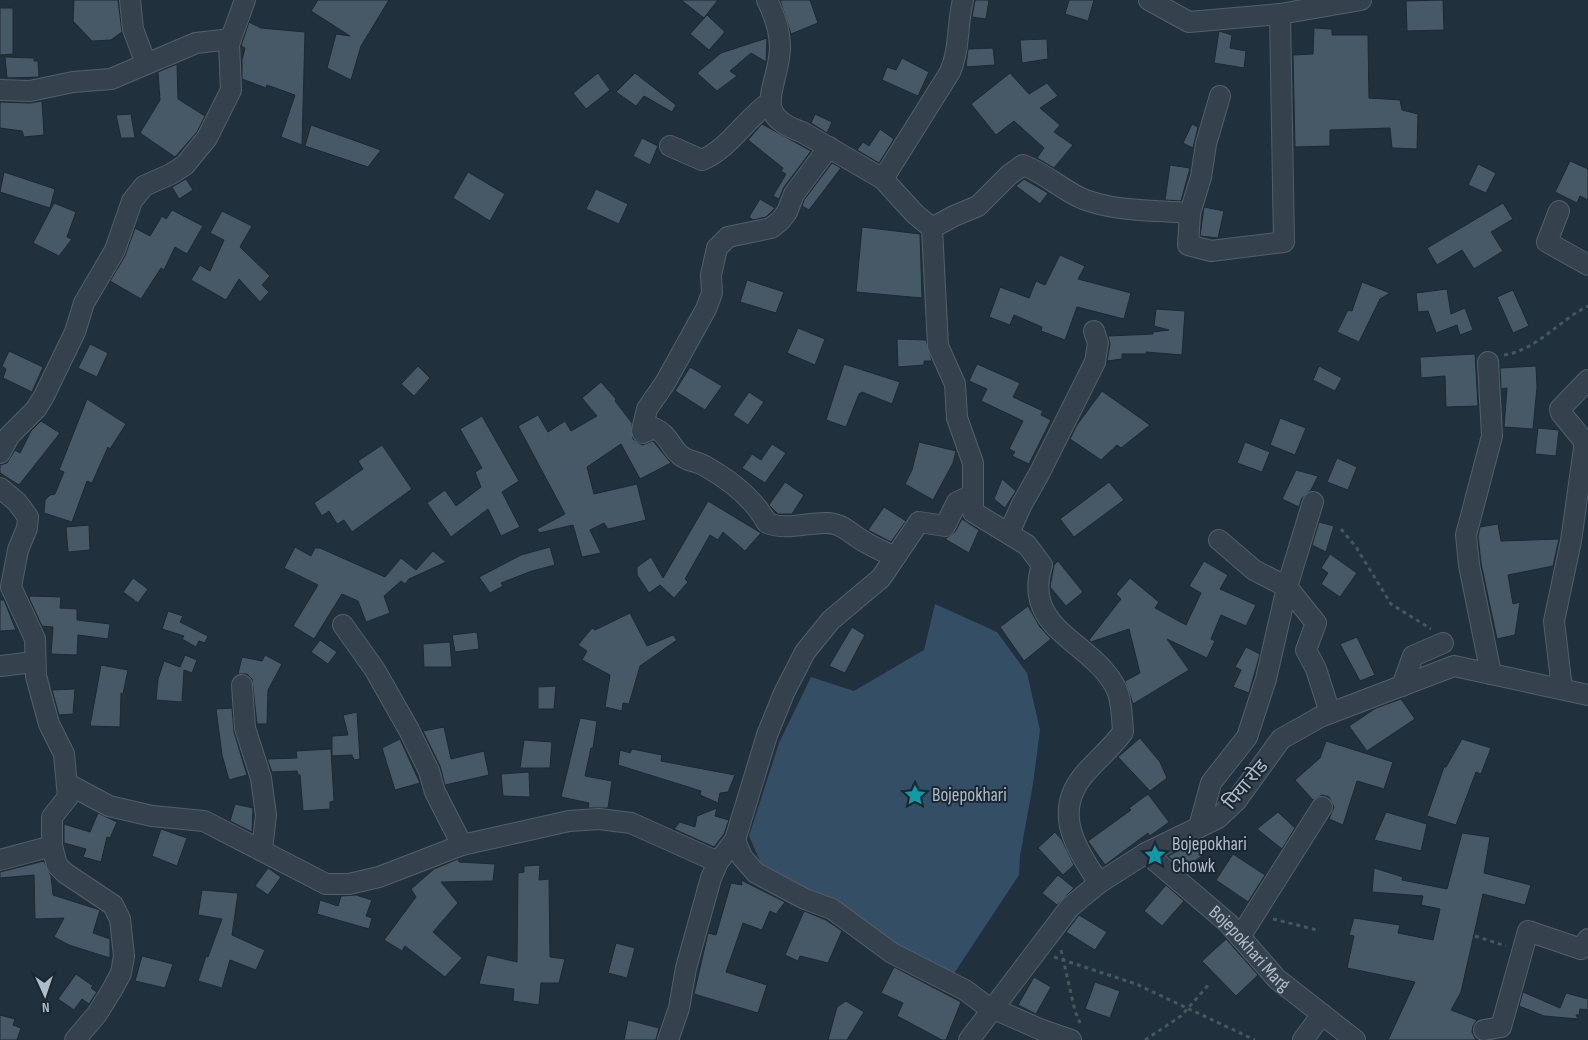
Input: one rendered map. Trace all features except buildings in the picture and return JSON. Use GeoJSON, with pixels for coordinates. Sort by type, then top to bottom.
{"type":"FeatureCollection","features":[{"type":"Feature","properties":{"kind":"street"},"geometry":{"type":"LineString","coordinates":[[130,0],[133,29],[146,64]]}},
{"type":"Feature","properties":{"kind":"street"},"geometry":{"type":"LineString","coordinates":[[3,440],[36,409],[44,396],[75,332],[84,303],[115,250],[132,201],[144,186],[171,174],[185,165],[208,138],[230,90],[229,44],[245,0]]}},
{"type":"Feature","properties":{"kind":"street"},"geometry":{"type":"LineString","coordinates":[[767,0],[779,28],[780,50],[770,102],[775,117],[787,126],[802,132],[883,179],[932,228],[938,346],[955,384],[957,418],[973,463],[973,512],[1027,545],[1042,565],[1037,580],[1044,612],[1055,628],[1087,653],[1113,683],[1118,692],[1123,732],[1113,746],[1088,770],[1068,800],[1069,831],[1099,883]]}},
{"type":"Feature","properties":{"kind":"street"},"geometry":{"type":"LineString","coordinates":[[883,179],[957,57],[958,22],[963,0]]}},
{"type":"Feature","properties":{"kind":"street"},"geometry":{"type":"LineString","coordinates":[[1149,0],[1189,22],[1280,14],[1361,0]]}},
{"type":"Feature","properties":{"kind":"street"},"geometry":{"type":"LineString","coordinates":[[1220,96],[1206,144],[1201,177],[1190,213],[1188,245],[1211,251],[1284,242],[1280,14]]}},
{"type":"Feature","properties":{"kind":"street"},"geometry":{"type":"LineString","coordinates":[[0,90],[30,91],[73,82],[111,79],[196,43],[231,39]]}},
{"type":"Feature","properties":{"kind":"street"},"geometry":{"type":"LineString","coordinates":[[670,146],[702,160],[716,154],[756,112],[770,102]]}},
{"type":"Feature","properties":{"kind":"street"},"geometry":{"type":"LineString","coordinates":[[828,147],[798,188],[787,212],[780,221],[771,228],[728,237],[716,248],[710,275],[712,293],[706,309],[665,383],[647,409],[642,433],[654,428],[667,436],[680,455],[692,462],[703,464],[722,477],[761,512],[766,523],[778,528],[830,523],[847,528],[860,538],[895,556]]}},
{"type":"Feature","properties":{"kind":"street"},"geometry":{"type":"LineString","coordinates":[[932,228],[978,206],[1009,175],[1023,165],[1038,170],[1081,198],[1108,207],[1190,213]]}},
{"type":"Feature","properties":{"kind":"street"},"geometry":{"type":"LineString","coordinates":[[1559,212],[1547,242],[1588,265]]}},
{"type":"Feature","properties":{"kind":"street"},"geometry":{"type":"LineString","coordinates":[[1009,533],[1095,362],[1098,344],[1094,331]]}},
{"type":"Feature","properties":{"kind":"street"},"geometry":{"type":"LineString","coordinates":[[1488,362],[1492,436],[1466,535],[1469,565],[1491,674]]}},
{"type":"Feature","properties":{"kind":"street"},"geometry":{"type":"LineString","coordinates":[[1562,690],[1554,621],[1571,542],[1584,441],[1561,413],[1560,409],[1588,380]]}},
{"type":"Feature","properties":{"kind":"street"},"geometry":{"type":"LineString","coordinates":[[0,488],[17,502],[28,516],[27,528],[18,550],[11,587],[35,639],[34,662],[42,702],[49,724],[64,754],[68,797],[52,817],[52,846],[57,865],[65,873],[113,905],[120,919],[123,935],[124,956],[121,973],[97,1014],[75,1040]]}},
{"type":"Feature","properties":{"kind":"street"},"geometry":{"type":"LineString","coordinates":[[668,1040],[679,1008],[686,968],[701,907],[718,862],[735,840],[767,735],[784,693],[805,652],[831,620],[881,578],[919,522],[945,526],[957,502],[973,495]]}},
{"type":"Feature","properties":{"kind":"street"},"geometry":{"type":"LineString","coordinates":[[1199,827],[1211,783],[1247,737],[1266,679],[1287,587],[1313,502]]}},
{"type":"Feature","properties":{"kind":"street"},"geometry":{"type":"LineString","coordinates":[[1219,540],[1254,570],[1287,587],[1316,623],[1306,650],[1316,669],[1330,713]]}},
{"type":"Feature","properties":{"kind":"street"},"geometry":{"type":"LineString","coordinates":[[342,625],[375,670],[409,730],[423,757],[435,792],[462,846]]}},
{"type":"Feature","properties":{"kind":"street"},"geometry":{"type":"LineString","coordinates":[[1402,686],[1412,656],[1443,643]]}},
{"type":"Feature","properties":{"kind":"street"},"geometry":{"type":"LineString","coordinates":[[0,666],[34,662]]}},
{"type":"Feature","properties":{"kind":"street","name":"पिया रोड"},"geometry":{"type":"LineString","coordinates":[[969,1040],[1070,907],[1099,883],[1146,853],[1218,818],[1236,801],[1281,739],[1330,713],[1454,666],[1588,695]]}},
{"type":"Feature","properties":{"kind":"street"},"geometry":{"type":"LineString","coordinates":[[242,685],[245,728],[261,778],[266,816],[262,850]]}},
{"type":"Feature","properties":{"kind":"street"},"geometry":{"type":"LineString","coordinates":[[68,784],[109,806],[152,816],[204,821],[262,850],[304,875],[326,884],[350,884],[379,877],[462,846],[569,821],[599,819],[631,822],[718,862]]}},
{"type":"Feature","properties":{"kind":"street"},"geometry":{"type":"LineString","coordinates":[[1240,937],[1322,807]]}},
{"type":"Feature","properties":{"kind":"street"},"geometry":{"type":"LineString","coordinates":[[735,840],[742,857],[756,873],[805,898],[832,909],[892,953],[965,990],[991,1012],[1055,1040]]}},
{"type":"Feature","properties":{"kind":"street"},"geometry":{"type":"LineString","coordinates":[[0,860],[52,846]]}},
{"type":"Feature","properties":{"kind":"street","name":"Bojepokhari Marg"},"geometry":{"type":"LineString","coordinates":[[1146,853],[1228,923],[1277,979],[1349,1038]]}},
{"type":"Feature","properties":{"kind":"street"},"geometry":{"type":"LineString","coordinates":[[1484,1030],[1501,1026],[1528,931],[1581,949],[1588,939]]}},
{"type":"Feature","properties":{"kind":"street"},"geometry":{"type":"LineString","coordinates":[[991,1012],[1042,1030],[1076,1033]]}},
{"type":"Feature","properties":{"kind":"street"},"geometry":{"type":"LineString","coordinates":[[1302,1040],[1322,1014]]}},
{"type":"Feature","properties":{"kind":"path"},"geometry":{"type":"LineString","coordinates":[[1488,362],[1494,357],[1525,350],[1574,313],[1588,306]]}},
{"type":"Feature","properties":{"kind":"path"},"geometry":{"type":"LineString","coordinates":[[1341,529],[1356,547],[1391,604],[1431,628],[1443,643]]}},
{"type":"Feature","properties":{"kind":"path"},"geometry":{"type":"LineString","coordinates":[[1057,924],[1062,959],[1075,1011],[1076,1033]]}},
{"type":"Feature","properties":{"kind":"path"},"geometry":{"type":"LineString","coordinates":[[1475,936],[1523,953]]}},
{"type":"Feature","properties":{"kind":"path"},"geometry":{"type":"LineString","coordinates":[[1036,952],[1136,984],[1255,1040]]}},
{"type":"Feature","properties":{"kind":"path"},"geometry":{"type":"LineString","coordinates":[[1144,1040],[1181,1016],[1210,983]]}},
{"type":"Feature","properties":{"kind":"water"},"geometry":{"type":"Polygon","coordinates":[[[935,604],[997,632],[1027,673],[1040,730],[1033,784],[1020,856],[1019,875],[953,975],[763,868],[749,836],[779,743],[811,677],[854,691],[924,650],[935,604]]]}},
{"type":"Feature","properties":{"kind":"place","name":"Bojepokhari"},"geometry":{"type":"Point","coordinates":[915,795]}},
{"type":"Feature","properties":{"kind":"place","name":"Bojepokhari Chowk"},"geometry":{"type":"Point","coordinates":[1155,855]}}]}
